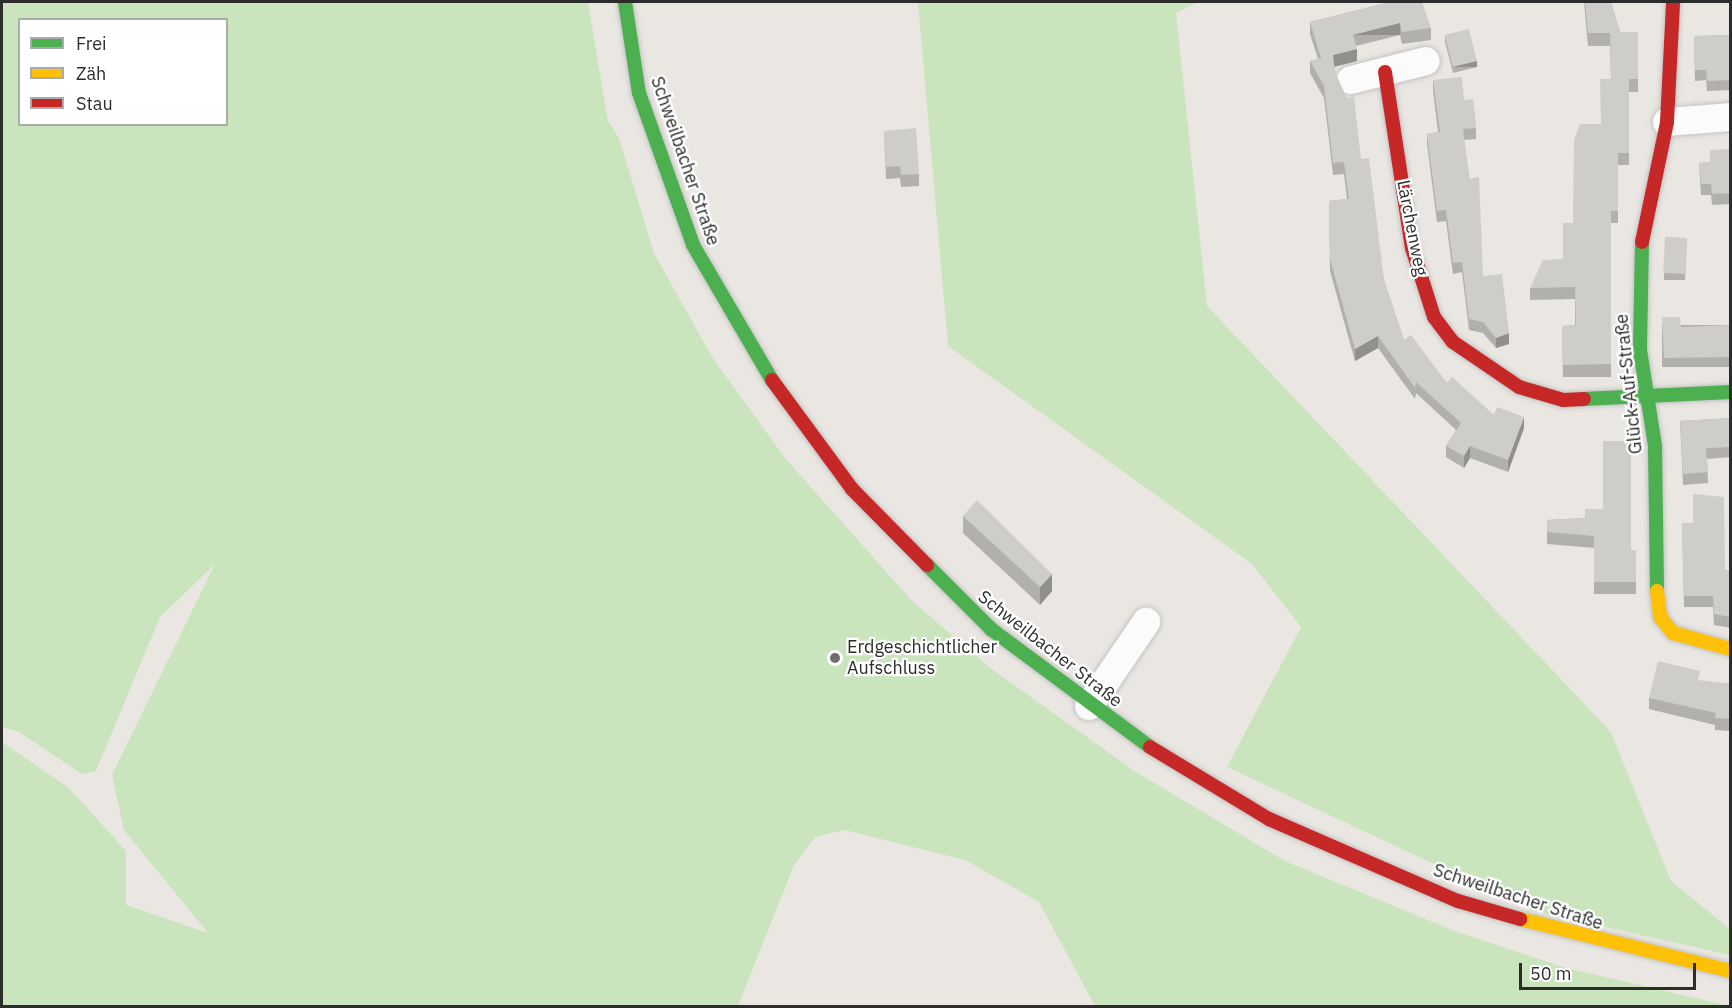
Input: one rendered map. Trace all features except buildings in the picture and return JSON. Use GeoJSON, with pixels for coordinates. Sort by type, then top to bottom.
{"type":"FeatureCollection","features":[{"type":"Feature","properties":{"kind":"main road","name":"Schweilbacher Straße"},"geometry":{"type":"LineString","coordinates":[[625,2],[639,93],[693,245],[779,392],[852,489],[919,560],[991,629],[1089,706],[1269,819],[1350,856],[1480,908],[1589,940],[1731,971]]}},
{"type":"Feature","properties":{"kind":"main road","name":"Glück-Auf-Straße"},"geometry":{"type":"LineString","coordinates":[[1673,2],[1667,122],[1642,240],[1639,292],[1641,350],[1652,397],[1660,617],[1674,633],[1731,649]]}},
{"type":"Feature","properties":{"kind":"main road","name":"Lärchenweg"},"geometry":{"type":"LineString","coordinates":[[1385,72],[1412,248],[1434,317],[1453,342],[1519,387],[1563,400],[1731,392]]}},
{"type":"Feature","properties":{"kind":"street"},"geometry":{"type":"LineString","coordinates":[[1351,80],[1426,61]]}},
{"type":"Feature","properties":{"kind":"street"},"geometry":{"type":"LineString","coordinates":[[1667,122],[1731,117]]}},
{"type":"Feature","properties":{"kind":"street"},"geometry":{"type":"LineString","coordinates":[[1089,706],[1146,622]]}},
{"type":"Feature","properties":{"kind":"green space"},"geometry":{"type":"Polygon","coordinates":[[[2,2],[588,2],[608,121],[619,138],[654,253],[712,357],[785,458],[913,602],[993,670],[1136,772],[1285,861],[1452,930],[1566,968],[1730,1006],[1095,1006],[1039,902],[965,860],[845,830],[815,837],[794,865],[738,1006],[2,1006],[2,742],[69,788],[126,851],[126,905],[208,933],[124,830],[112,775],[215,564],[160,617],[96,771],[82,774],[19,732],[2,727],[2,2]]]}},
{"type":"Feature","properties":{"kind":"green space"},"geometry":{"type":"Polygon","coordinates":[[[918,2],[1198,2],[1176,13],[1207,306],[1611,732],[1671,881],[1730,929],[1730,955],[1534,911],[1227,767],[1301,627],[1252,564],[948,346],[918,2]]]}},
{"type":"Feature","properties":{"kind":"traffic: fast"},"geometry":{"type":"LineString","coordinates":[[625,2],[639,93],[693,245],[772,380]]}},
{"type":"Feature","properties":{"kind":"traffic: fast"},"geometry":{"type":"LineString","coordinates":[[1642,242],[1640,350],[1655,446],[1657,591]]}},
{"type":"Feature","properties":{"kind":"traffic: fast"},"geometry":{"type":"LineString","coordinates":[[1584,399],[1730,392]]}},
{"type":"Feature","properties":{"kind":"traffic: fast"},"geometry":{"type":"LineString","coordinates":[[927,565],[991,629],[1150,747]]}},
{"type":"Feature","properties":{"kind":"traffic: slow"},"geometry":{"type":"LineString","coordinates":[[1657,591],[1660,617],[1673,633],[1730,649]]}},
{"type":"Feature","properties":{"kind":"traffic: slow"},"geometry":{"type":"LineString","coordinates":[[1520,919],[1730,971]]}},
{"type":"Feature","properties":{"kind":"traffic: jam"},"geometry":{"type":"LineString","coordinates":[[1642,242],[1667,122],[1673,2]]}},
{"type":"Feature","properties":{"kind":"traffic: jam"},"geometry":{"type":"LineString","coordinates":[[1385,72],[1412,248],[1434,317],[1453,342],[1519,387],[1563,400],[1584,399]]}},
{"type":"Feature","properties":{"kind":"traffic: jam"},"geometry":{"type":"LineString","coordinates":[[772,380],[852,489],[927,565]]}},
{"type":"Feature","properties":{"kind":"traffic: jam"},"geometry":{"type":"LineString","coordinates":[[1150,747],[1269,819],[1458,901],[1520,919]]}},
{"type":"Feature","properties":{"kind":"place","name":"Erdgeschichtlicher Aufschluss"},"geometry":{"type":"Point","coordinates":[835,658]}}]}
